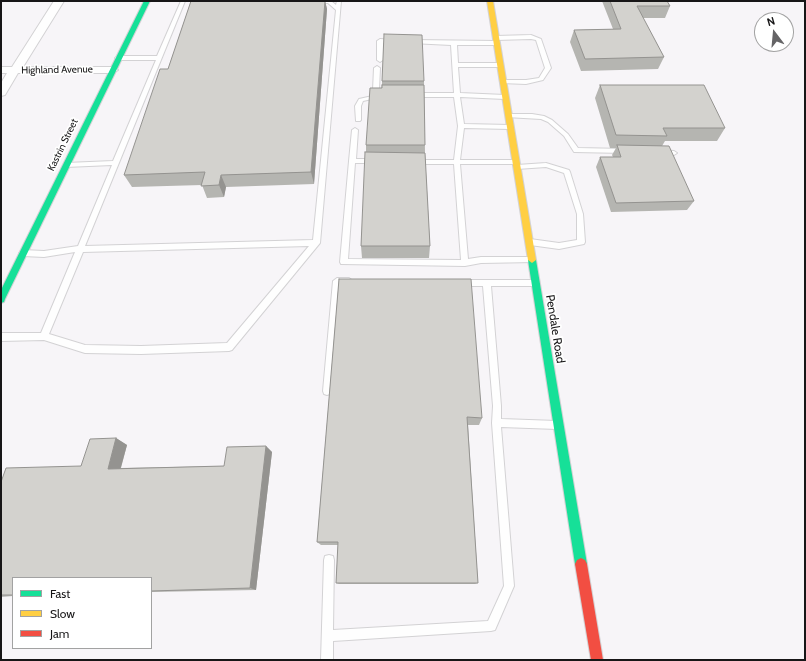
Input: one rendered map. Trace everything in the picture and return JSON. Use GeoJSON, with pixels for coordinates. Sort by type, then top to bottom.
{"type":"FeatureCollection","features":[{"type":"Feature","properties":{"kind":"street"},"geometry":{"type":"LineString","coordinates":[[1,92],[59,1]]}},
{"type":"Feature","properties":{"kind":"street","name":"Kastrin Street"},"geometry":{"type":"LineString","coordinates":[[1,299],[147,1]]}},
{"type":"Feature","properties":{"kind":"street","name":"Pendale Road"},"geometry":{"type":"LineString","coordinates":[[490,1],[597,660]]}},
{"type":"Feature","properties":{"kind":"street","name":"Highland Avenue"},"geometry":{"type":"LineString","coordinates":[[1,70],[112,70]]}},
{"type":"Feature","properties":{"kind":"lane"},"geometry":{"type":"LineString","coordinates":[[44,336],[183,1]]}},
{"type":"Feature","properties":{"kind":"lane"},"geometry":{"type":"LineString","coordinates":[[1,337],[44,336],[85,349],[141,350],[229,347],[316,243],[339,1]]}},
{"type":"Feature","properties":{"kind":"lane"},"geometry":{"type":"LineString","coordinates":[[306,2],[330,2],[338,9]]}},
{"type":"Feature","properties":{"kind":"lane"},"geometry":{"type":"LineString","coordinates":[[410,42],[454,43],[531,37],[538,39],[548,68],[541,79],[526,82],[503,82]]}},
{"type":"Feature","properties":{"kind":"lane"},"geometry":{"type":"LineString","coordinates":[[380,60],[380,41],[402,42]]}},
{"type":"Feature","properties":{"kind":"lane"},"geometry":{"type":"LineString","coordinates":[[454,43],[457,95],[461,126],[457,162],[465,263]]}},
{"type":"Feature","properties":{"kind":"lane"},"geometry":{"type":"LineString","coordinates":[[118,58],[159,58]]}},
{"type":"Feature","properties":{"kind":"lane"},"geometry":{"type":"LineString","coordinates":[[455,65],[500,65]]}},
{"type":"Feature","properties":{"kind":"lane"},"geometry":{"type":"LineString","coordinates":[[377,68],[376,90],[379,95]]}},
{"type":"Feature","properties":{"kind":"lane"},"geometry":{"type":"LineString","coordinates":[[358,120],[358,106],[361,100],[379,95],[387,95]]}},
{"type":"Feature","properties":{"kind":"lane"},"geometry":{"type":"LineString","coordinates":[[410,95],[505,97]]}},
{"type":"Feature","properties":{"kind":"lane"},"geometry":{"type":"LineString","coordinates":[[508,116],[532,116],[546,119],[562,131],[576,150],[636,152]]}},
{"type":"Feature","properties":{"kind":"lane"},"geometry":{"type":"LineString","coordinates":[[461,126],[510,127]]}},
{"type":"Feature","properties":{"kind":"lane"},"geometry":{"type":"LineString","coordinates":[[355,130],[344,262],[465,263],[481,260],[533,260]]}},
{"type":"Feature","properties":{"kind":"lane"},"geometry":{"type":"LineString","coordinates":[[651,152],[674,153]]}},
{"type":"Feature","properties":{"kind":"lane"},"geometry":{"type":"LineString","coordinates":[[352,161],[384,162]]}},
{"type":"Feature","properties":{"kind":"lane"},"geometry":{"type":"LineString","coordinates":[[406,162],[516,164],[546,166],[567,172],[580,214],[581,242],[559,246],[529,242]]}},
{"type":"Feature","properties":{"kind":"lane"},"geometry":{"type":"LineString","coordinates":[[66,165],[115,164]]}},
{"type":"Feature","properties":{"kind":"lane"},"geometry":{"type":"LineString","coordinates":[[23,253],[44,254],[79,249],[316,243]]}},
{"type":"Feature","properties":{"kind":"lane"},"geometry":{"type":"LineString","coordinates":[[327,391],[337,281],[360,282]]}},
{"type":"Feature","properties":{"kind":"lane"},"geometry":{"type":"LineString","coordinates":[[456,282],[536,284]]}},
{"type":"Feature","properties":{"kind":"lane"},"geometry":{"type":"LineString","coordinates":[[328,636],[491,626],[508,586],[496,423],[497,406],[487,283]]}},
{"type":"Feature","properties":{"kind":"lane"},"geometry":{"type":"LineString","coordinates":[[496,423],[559,426]]}},
{"type":"Feature","properties":{"kind":"lane"},"geometry":{"type":"LineString","coordinates":[[327,660],[329,560]]}},
{"type":"Feature","properties":{"kind":"building"},"geometry":{"type":"Polygon","coordinates":[[[191,1],[325,1],[311,172],[221,175],[219,185],[201,186],[205,172],[124,175],[160,69],[168,69],[191,1]]]}},
{"type":"Feature","properties":{"kind":"building"},"geometry":{"type":"Polygon","coordinates":[[[610,1],[667,1],[670,6],[637,6],[664,57],[585,59],[574,30],[621,29],[610,1]]]}},
{"type":"Feature","properties":{"kind":"building"},"geometry":{"type":"Polygon","coordinates":[[[384,34],[422,35],[424,81],[382,81],[384,34]]]}},
{"type":"Feature","properties":{"kind":"building"},"geometry":{"type":"Polygon","coordinates":[[[382,85],[424,85],[425,145],[366,145],[370,88],[382,88],[382,85]]]}},
{"type":"Feature","properties":{"kind":"building"},"geometry":{"type":"Polygon","coordinates":[[[600,85],[704,85],[725,128],[663,128],[667,136],[616,135],[600,85]]]}},
{"type":"Feature","properties":{"kind":"building"},"geometry":{"type":"Polygon","coordinates":[[[617,145],[669,146],[694,201],[616,203],[600,157],[621,157],[617,145]]]}},
{"type":"Feature","properties":{"kind":"building"},"geometry":{"type":"Polygon","coordinates":[[[365,152],[425,153],[430,246],[361,246],[365,152]]]}},
{"type":"Feature","properties":{"kind":"building"},"geometry":{"type":"Polygon","coordinates":[[[339,279],[471,279],[482,418],[467,417],[478,583],[336,583],[338,542],[317,542],[339,279]]]}},
{"type":"Feature","properties":{"kind":"building"},"geometry":{"type":"Polygon","coordinates":[[[116,438],[108,469],[224,466],[227,447],[266,446],[250,588],[152,591],[152,577],[12,577],[12,595],[1,595],[1,482],[6,468],[81,466],[90,439],[116,438]]]}},
{"type":"Feature","properties":{"kind":"traffic: fast"},"geometry":{"type":"LineString","coordinates":[[1,299],[147,1]]}},
{"type":"Feature","properties":{"kind":"traffic: fast"},"geometry":{"type":"LineString","coordinates":[[532,260],[581,564]]}},
{"type":"Feature","properties":{"kind":"traffic: slow"},"geometry":{"type":"LineString","coordinates":[[490,1],[532,260]]}},
{"type":"Feature","properties":{"kind":"traffic: jam"},"geometry":{"type":"LineString","coordinates":[[581,564],[597,660]]}}]}
